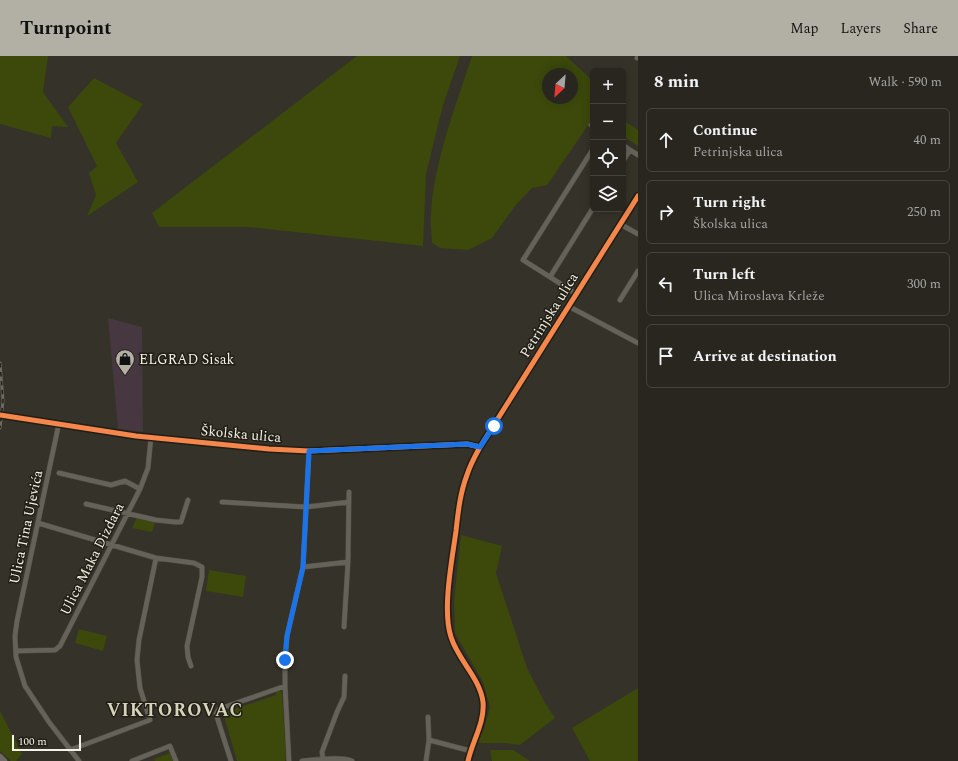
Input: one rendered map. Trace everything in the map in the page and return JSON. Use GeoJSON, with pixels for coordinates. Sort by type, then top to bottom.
{"type":"FeatureCollection","features":[{"type":"Feature","properties":{"kind":"main road","name":"Petrinjska ulica"},"geometry":{"type":"LineString","coordinates":[[468,761],[481,718],[483,702],[478,688],[453,642],[448,626],[452,556],[461,496],[467,474],[480,447],[638,196]]}},
{"type":"Feature","properties":{"kind":"main road"},"geometry":{"type":"LineString","coordinates":[[0,757],[4,761]]}},
{"type":"Feature","properties":{"kind":"street"},"geometry":{"type":"LineString","coordinates":[[626,147],[638,155]]}},
{"type":"Feature","properties":{"kind":"street"},"geometry":{"type":"LineString","coordinates":[[626,156],[630,150]]}},
{"type":"Feature","properties":{"kind":"street"},"geometry":{"type":"LineString","coordinates":[[550,277],[523,260],[590,154]]}},
{"type":"Feature","properties":{"kind":"street","name":"Petrinjska ulica"},"geometry":{"type":"LineString","coordinates":[[576,294],[550,277],[591,212]]}},
{"type":"Feature","properties":{"kind":"street"},"geometry":{"type":"LineString","coordinates":[[620,224],[638,234]]}},
{"type":"Feature","properties":{"kind":"street"},"geometry":{"type":"LineString","coordinates":[[620,300],[638,271]]}},
{"type":"Feature","properties":{"kind":"street"},"geometry":{"type":"LineString","coordinates":[[568,306],[638,343]]}},
{"type":"Feature","properties":{"kind":"street","name":"Školska ulica"},"geometry":{"type":"LineString","coordinates":[[0,415],[59,423],[107,432],[236,446],[309,451],[467,444],[480,447]]}},
{"type":"Feature","properties":{"kind":"street","name":"Ulica Tina Ujevića"},"geometry":{"type":"LineString","coordinates":[[59,423],[17,621],[15,636],[16,657],[25,686],[48,722],[78,761]]}},
{"type":"Feature","properties":{"kind":"street","name":"Ulica Maka Dizdara"},"geometry":{"type":"LineString","coordinates":[[16,651],[58,649],[140,489],[148,468],[151,437]]}},
{"type":"Feature","properties":{"kind":"street"},"geometry":{"type":"LineString","coordinates":[[289,761],[285,660],[287,636],[303,567],[309,451]]}},
{"type":"Feature","properties":{"kind":"street"},"geometry":{"type":"LineString","coordinates":[[59,473],[111,485],[125,481],[140,489]]}},
{"type":"Feature","properties":{"kind":"street"},"geometry":{"type":"LineString","coordinates":[[344,627],[348,562],[349,492]]}},
{"type":"Feature","properties":{"kind":"street"},"geometry":{"type":"LineString","coordinates":[[86,504],[156,520],[181,522],[188,500]]}},
{"type":"Feature","properties":{"kind":"street"},"geometry":{"type":"LineString","coordinates":[[222,502],[306,507],[348,502]]}},
{"type":"Feature","properties":{"kind":"street"},"geometry":{"type":"LineString","coordinates":[[38,523],[156,558],[194,563],[202,567],[202,577],[187,646],[191,666]]}},
{"type":"Feature","properties":{"kind":"street"},"geometry":{"type":"LineString","coordinates":[[70,750],[150,720],[140,688],[137,660],[139,640],[156,558]]}},
{"type":"Feature","properties":{"kind":"street"},"geometry":{"type":"LineString","coordinates":[[303,567],[348,562]]}},
{"type":"Feature","properties":{"kind":"street"},"geometry":{"type":"LineString","coordinates":[[323,759],[322,752],[336,712],[344,697],[345,676]]}},
{"type":"Feature","properties":{"kind":"street"},"geometry":{"type":"LineString","coordinates":[[231,761],[216,714],[217,711],[285,686]]}},
{"type":"Feature","properties":{"kind":"street"},"geometry":{"type":"LineString","coordinates":[[426,761],[429,740],[428,717]]}},
{"type":"Feature","properties":{"kind":"street"},"geometry":{"type":"LineString","coordinates":[[429,740],[471,751]]}},
{"type":"Feature","properties":{"kind":"street"},"geometry":{"type":"LineString","coordinates":[[132,761],[143,759],[170,746],[176,761]]}},
{"type":"Feature","properties":{"kind":"street"},"geometry":{"type":"LineString","coordinates":[[302,761],[323,759],[348,759],[352,761]]}},
{"type":"Feature","properties":{"kind":"shaded area"},"geometry":{"type":"Polygon","coordinates":[[[108,318],[142,327],[143,432],[118,429],[108,318]]]}},
{"type":"Feature","properties":{"kind":"green space"},"geometry":{"type":"Polygon","coordinates":[[[0,56],[48,56],[43,92],[68,127],[52,126],[51,138],[0,124],[0,56]]]}},
{"type":"Feature","properties":{"kind":"green space"},"geometry":{"type":"Polygon","coordinates":[[[357,56],[460,56],[443,105],[426,174],[423,246],[249,227],[159,227],[152,213],[357,56]]]}},
{"type":"Feature","properties":{"kind":"green space"},"geometry":{"type":"Polygon","coordinates":[[[472,56],[566,56],[590,78],[590,122],[547,185],[532,188],[515,206],[492,238],[468,250],[440,248],[432,243],[431,222],[436,176],[453,114],[472,56]]]}},
{"type":"Feature","properties":{"kind":"green space"},"geometry":{"type":"Polygon","coordinates":[[[94,78],[143,104],[116,143],[138,182],[87,216],[96,195],[89,173],[97,166],[68,107],[94,78]]]}},
{"type":"Feature","properties":{"kind":"green space"},"geometry":{"type":"Polygon","coordinates":[[[626,122],[638,130],[638,146],[626,138],[626,122]]]}},
{"type":"Feature","properties":{"kind":"green space"},"geometry":{"type":"Polygon","coordinates":[[[137,517],[155,522],[152,532],[132,528],[137,517]]]}},
{"type":"Feature","properties":{"kind":"green space"},"geometry":{"type":"Polygon","coordinates":[[[461,535],[502,546],[496,573],[527,668],[545,703],[555,718],[520,745],[505,743],[478,743],[484,729],[490,707],[483,682],[455,633],[454,600],[461,535]]]}},
{"type":"Feature","properties":{"kind":"green space"},"geometry":{"type":"Polygon","coordinates":[[[209,570],[246,576],[243,597],[206,591],[209,570]]]}},
{"type":"Feature","properties":{"kind":"green space"},"geometry":{"type":"Polygon","coordinates":[[[79,629],[107,636],[103,651],[75,643],[79,629]]]}},
{"type":"Feature","properties":{"kind":"green space"},"geometry":{"type":"Polygon","coordinates":[[[638,688],[638,761],[590,761],[572,728],[638,688]]]}},
{"type":"Feature","properties":{"kind":"green space"},"geometry":{"type":"Polygon","coordinates":[[[280,690],[282,693],[285,761],[237,761],[223,713],[276,695],[276,691],[280,690]]]}},
{"type":"Feature","properties":{"kind":"green space"},"geometry":{"type":"Polygon","coordinates":[[[0,711],[22,754],[16,761],[11,761],[0,751],[0,711]]]}},
{"type":"Feature","properties":{"kind":"green space"},"geometry":{"type":"Polygon","coordinates":[[[490,750],[513,750],[530,761],[492,761],[490,750]]]}},
{"type":"Feature","properties":{"kind":"green space"},"geometry":{"type":"Polygon","coordinates":[[[170,753],[173,761],[155,761],[154,759],[170,753]]]}},
{"type":"Feature","properties":{"kind":"railway"},"geometry":{"type":"LineString","coordinates":[[0,363],[3,401],[0,428]]}},
{"type":"Feature","properties":{"kind":"cycle path"},"geometry":{"type":"LineString","coordinates":[[468,761],[482,717],[483,702],[478,685],[454,645],[448,626],[447,613],[450,570],[460,503],[465,482],[471,464],[480,447],[638,196]]}},
{"type":"Feature","properties":{"kind":"cycle path"},"geometry":{"type":"LineString","coordinates":[[0,415],[136,436],[269,449],[309,451],[467,444],[480,447]]}},
{"type":"Feature","properties":{"kind":"place","name":"ELGRAD Sisak"},"geometry":{"type":"Point","coordinates":[125,376]}},
{"type":"Feature","properties":{"kind":"district","name":"VIKTOROVAC"},"geometry":{"type":"Point","coordinates":[175,710]}},
{"type":"Feature","properties":{"kind":"route"},"geometry":{"type":"LineString","coordinates":[[285,660],[287,636],[303,567],[309,451],[467,444],[480,447],[494,426]]}}]}
